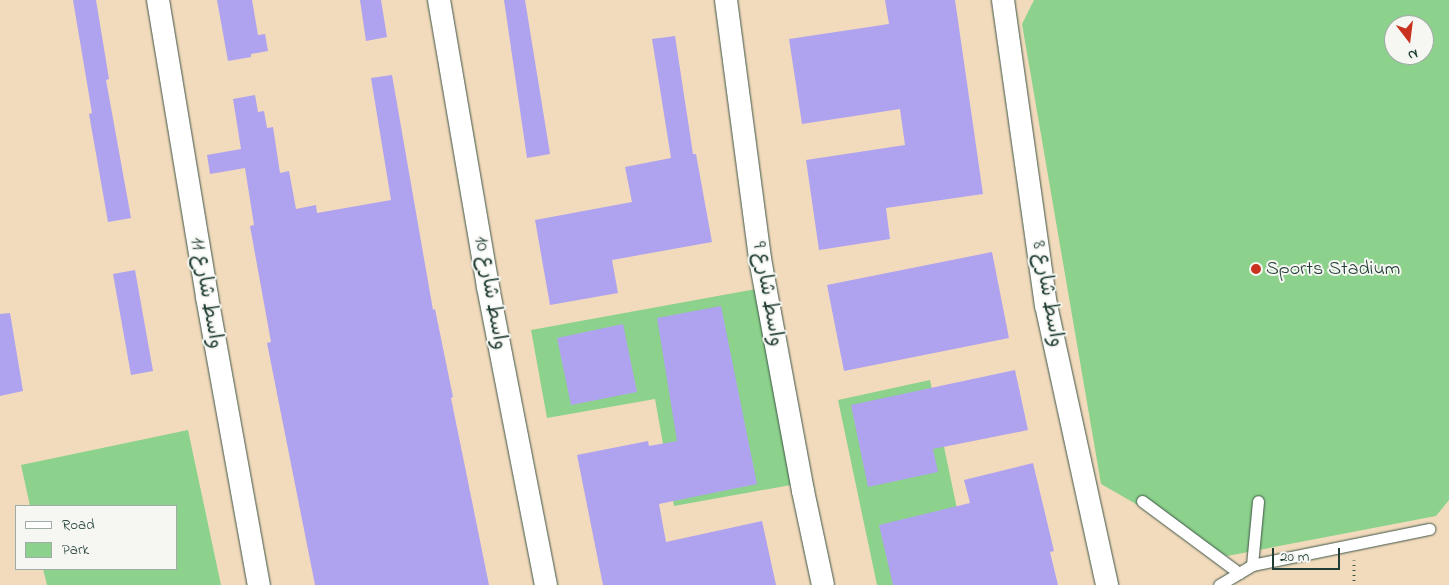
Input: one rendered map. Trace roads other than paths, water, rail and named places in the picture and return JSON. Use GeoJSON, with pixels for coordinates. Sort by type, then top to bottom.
{"type":"FeatureCollection","features":[{"type":"Feature","properties":{"kind":"street","name":"واسط شارع 11"},"geometry":{"type":"LineString","coordinates":[[158,0],[207,298],[259,585]]}},
{"type":"Feature","properties":{"kind":"street","name":"واسط شارع 10"},"geometry":{"type":"LineString","coordinates":[[439,0],[488,287],[546,585]]}},
{"type":"Feature","properties":{"kind":"street","name":"واسط شارع 9"},"geometry":{"type":"LineString","coordinates":[[726,0],[760,259],[823,585]]}},
{"type":"Feature","properties":{"kind":"street","name":"واسط شارع 8"},"geometry":{"type":"LineString","coordinates":[[1006,2],[1046,305],[1107,585]]}},
{"type":"Feature","properties":{"kind":"lane"},"geometry":{"type":"LineString","coordinates":[[1142,501],[1239,573]]}},
{"type":"Feature","properties":{"kind":"lane"},"geometry":{"type":"LineString","coordinates":[[1252,565],[1258,501]]}},
{"type":"Feature","properties":{"kind":"lane"},"geometry":{"type":"LineString","coordinates":[[1220,585],[1252,565],[1429,529]]}},
{"type":"Feature","properties":{"kind":"place","name":"Sports Stadium"},"geometry":{"type":"Point","coordinates":[1256,269]}}]}
